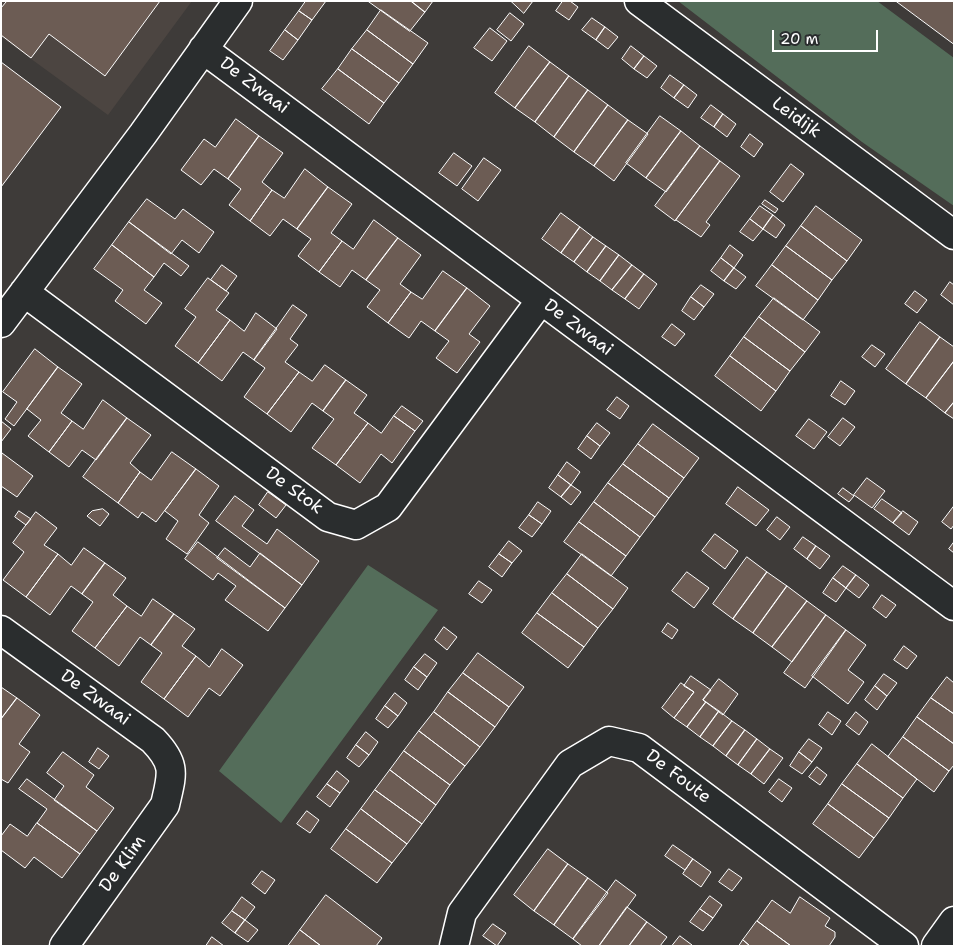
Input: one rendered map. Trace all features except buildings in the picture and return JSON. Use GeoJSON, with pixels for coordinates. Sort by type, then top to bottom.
{"type":"FeatureCollection","features":[{"type":"Feature","properties":{"kind":"street","name":"De Zwaai"},"geometry":{"type":"LineString","coordinates":[[1,323],[238,1]]}},
{"type":"Feature","properties":{"kind":"street","name":"Leidijk"},"geometry":{"type":"LineString","coordinates":[[639,1],[954,235]]}},
{"type":"Feature","properties":{"kind":"street","name":"De Zwaai"},"geometry":{"type":"LineString","coordinates":[[203,48],[954,606]]}},
{"type":"Feature","properties":{"kind":"street","name":"De Stok"},"geometry":{"type":"LineString","coordinates":[[24,292],[328,517],[356,525],[388,507],[541,300]]}},
{"type":"Feature","properties":{"kind":"street","name":"De Zwaai"},"geometry":{"type":"LineString","coordinates":[[1,630],[154,740],[168,756],[171,778]]}},
{"type":"Feature","properties":{"kind":"street","name":"De Foute"},"geometry":{"type":"LineString","coordinates":[[454,946],[462,913],[570,764],[609,741],[639,748],[904,946]]}},
{"type":"Feature","properties":{"kind":"street","name":"De Klim"},"geometry":{"type":"LineString","coordinates":[[64,946],[165,806],[171,778]]}},
{"type":"Feature","properties":{"kind":"street"},"geometry":{"type":"LineString","coordinates":[[936,946],[954,921]]}},
{"type":"Feature","properties":{"kind":"shaded area"},"geometry":{"type":"Polygon","coordinates":[[[1,1],[192,1],[108,115],[1,37],[1,1]]]}},
{"type":"Feature","properties":{"kind":"green space"},"geometry":{"type":"Polygon","coordinates":[[[678,1],[877,1],[954,58],[954,206],[862,142],[678,1]]]}},
{"type":"Feature","properties":{"kind":"green space"},"geometry":{"type":"Polygon","coordinates":[[[368,565],[438,610],[281,823],[219,771],[368,565]]]}}]}
